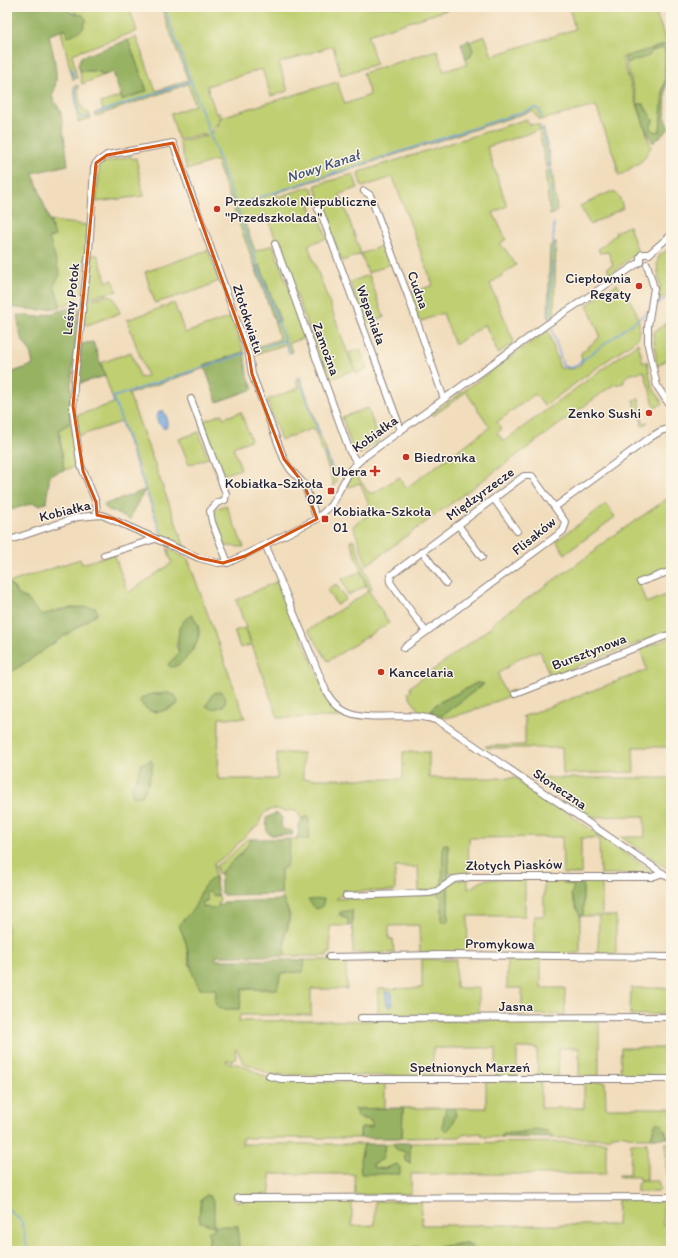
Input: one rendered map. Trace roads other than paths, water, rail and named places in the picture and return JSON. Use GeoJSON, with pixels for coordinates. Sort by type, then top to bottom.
{"type":"FeatureCollection","features":[{"type":"Feature","properties":{"kind":"street","name":"Złotokwiatu"},"geometry":{"type":"LineString","coordinates":[[173,143],[248,352],[252,374],[284,459],[290,470],[304,484],[317,519]]}},
{"type":"Feature","properties":{"kind":"street","name":"Leśny Potok"},"geometry":{"type":"LineString","coordinates":[[97,514],[96,502],[80,463],[72,406],[89,252],[94,168],[101,159],[107,156],[173,143]]}},
{"type":"Feature","properties":{"kind":"street","name":"Cudna"},"geometry":{"type":"LineString","coordinates":[[364,191],[370,195],[408,296],[444,399]]}},
{"type":"Feature","properties":{"kind":"street","name":"Wspaniała"},"geometry":{"type":"LineString","coordinates":[[318,209],[321,213],[401,430]]}},
{"type":"Feature","properties":{"kind":"street"},"geometry":{"type":"LineString","coordinates":[[647,264],[640,262],[640,257],[642,254],[649,254],[671,235]]}},
{"type":"Feature","properties":{"kind":"street","name":"Zamożna"},"geometry":{"type":"LineString","coordinates":[[275,244],[350,452],[357,462]]}},
{"type":"Feature","properties":{"kind":"street"},"geometry":{"type":"LineString","coordinates":[[647,264],[651,260],[649,254]]}},
{"type":"Feature","properties":{"kind":"street","name":"Kobiałka"},"geometry":{"type":"LineString","coordinates":[[7,540],[78,517],[97,514],[114,519],[206,561],[228,562],[266,546],[317,519],[331,505],[347,474],[357,462],[554,319],[640,262]]}},
{"type":"Feature","properties":{"kind":"street"},"geometry":{"type":"LineString","coordinates":[[647,264],[654,286],[653,300],[648,322],[648,345],[656,386],[671,407]]}},
{"type":"Feature","properties":{"kind":"street"},"geometry":{"type":"LineString","coordinates":[[191,399],[226,494],[225,500],[217,503],[210,511],[212,522],[228,562]]}},
{"type":"Feature","properties":{"kind":"street","name":"Flisaków"},"geometry":{"type":"LineString","coordinates":[[404,648],[563,531],[566,522],[555,508],[651,437],[671,428]]}},
{"type":"Feature","properties":{"kind":"street","name":"Międzyrzecze"},"geometry":{"type":"LineString","coordinates":[[426,632],[391,583],[390,578],[392,573],[524,476],[534,478],[555,508]]}},
{"type":"Feature","properties":{"kind":"street"},"geometry":{"type":"LineString","coordinates":[[494,499],[517,531]]}},
{"type":"Feature","properties":{"kind":"street"},"geometry":{"type":"LineString","coordinates":[[458,525],[482,557]]}},
{"type":"Feature","properties":{"kind":"street"},"geometry":{"type":"LineString","coordinates":[[104,555],[155,539]]}},
{"type":"Feature","properties":{"kind":"street","name":"Słoneczna"},"geometry":{"type":"LineString","coordinates":[[266,546],[326,691],[336,705],[347,713],[356,715],[435,719],[671,879]]}},
{"type":"Feature","properties":{"kind":"street"},"geometry":{"type":"LineString","coordinates":[[422,551],[446,583]]}},
{"type":"Feature","properties":{"kind":"street"},"geometry":{"type":"LineString","coordinates":[[640,582],[671,571]]}},
{"type":"Feature","properties":{"kind":"street","name":"Bursztynowa"},"geometry":{"type":"LineString","coordinates":[[516,694],[671,634]]}},
{"type":"Feature","properties":{"kind":"street","name":"Złotych Piasków"},"geometry":{"type":"LineString","coordinates":[[346,896],[429,893],[437,890],[454,879],[471,877],[652,877],[662,874]]}},
{"type":"Feature","properties":{"kind":"street","name":"Promykowa"},"geometry":{"type":"LineString","coordinates":[[329,957],[441,955],[671,957]]}},
{"type":"Feature","properties":{"kind":"street","name":"Jasna"},"geometry":{"type":"LineString","coordinates":[[361,1018],[671,1017]]}},
{"type":"Feature","properties":{"kind":"street","name":"Spełnionych Marzeń"},"geometry":{"type":"LineString","coordinates":[[269,1076],[281,1079],[671,1079]]}},
{"type":"Feature","properties":{"kind":"street"},"geometry":{"type":"LineString","coordinates":[[238,1198],[671,1198]]}},
{"type":"Feature","properties":{"kind":"water"},"geometry":{"type":"Polygon","coordinates":[[[163,410],[167,418],[167,427],[164,429],[158,423],[156,417],[159,412],[163,410]]]}},
{"type":"Feature","properties":{"kind":"water"},"geometry":{"type":"Polygon","coordinates":[[[388,991],[392,993],[393,1005],[390,1008],[387,1005],[385,992],[388,991]]]}},
{"type":"Feature","properties":{"kind":"waterway","name":"Nowy Kanał"},"geometry":{"type":"LineString","coordinates":[[164,7],[289,352]]}},
{"type":"Feature","properties":{"kind":"waterway"},"geometry":{"type":"LineString","coordinates":[[71,67],[74,77]]}},
{"type":"Feature","properties":{"kind":"waterway"},"geometry":{"type":"LineString","coordinates":[[97,113],[191,81]]}},
{"type":"Feature","properties":{"kind":"waterway"},"geometry":{"type":"LineString","coordinates":[[75,86],[79,115],[82,118],[89,116]]}},
{"type":"Feature","properties":{"kind":"waterway","name":"Nowy Kanał"},"geometry":{"type":"LineString","coordinates":[[236,205],[535,108],[540,110],[541,118]]}},
{"type":"Feature","properties":{"kind":"waterway","name":"Nowy Kanał"},"geometry":{"type":"LineString","coordinates":[[542,127],[549,164],[553,214]]}},
{"type":"Feature","properties":{"kind":"waterway","name":"Nowy Kanał"},"geometry":{"type":"LineString","coordinates":[[550,319],[554,223]]}},
{"type":"Feature","properties":{"kind":"waterway","name":"Nowy Kanał"},"geometry":{"type":"LineString","coordinates":[[653,307],[671,295]]}},
{"type":"Feature","properties":{"kind":"waterway","name":"Nowy Kanał"},"geometry":{"type":"LineString","coordinates":[[551,325],[563,366],[572,368],[649,311]]}},
{"type":"Feature","properties":{"kind":"waterway"},"geometry":{"type":"LineString","coordinates":[[249,352],[285,340]]}},
{"type":"Feature","properties":{"kind":"waterway"},"geometry":{"type":"LineString","coordinates":[[161,532],[113,397],[246,353]]}},
{"type":"Feature","properties":{"kind":"waterway"},"geometry":{"type":"LineString","coordinates":[[299,378],[321,439]]}},
{"type":"Feature","properties":{"kind":"waterway"},"geometry":{"type":"LineString","coordinates":[[326,453],[333,472]]}},
{"type":"Feature","properties":{"kind":"waterway"},"geometry":{"type":"LineString","coordinates":[[7,1208],[22,1222],[28,1251]]}},
{"type":"Feature","properties":{"kind":"place","name":"Przedszkole Niepubliczne \"Przedszkolada\""},"geometry":{"type":"Point","coordinates":[217,209]}},
{"type":"Feature","properties":{"kind":"place","name":"Ciepłownia Regaty"},"geometry":{"type":"Point","coordinates":[639,286]}},
{"type":"Feature","properties":{"kind":"place","name":"Zenko Sushi"},"geometry":{"type":"Point","coordinates":[649,413]}},
{"type":"Feature","properties":{"kind":"place","name":"Biedronka"},"geometry":{"type":"Point","coordinates":[406,457]}},
{"type":"Feature","properties":{"kind":"place","name":"Ubera"},"geometry":{"type":"Point","coordinates":[375,471]}},
{"type":"Feature","properties":{"kind":"place","name":"Kobiałka-Szkoła 02"},"geometry":{"type":"Point","coordinates":[331,491]}},
{"type":"Feature","properties":{"kind":"place","name":"Kobiałka-Szkoła 01"},"geometry":{"type":"Point","coordinates":[325,519]}},
{"type":"Feature","properties":{"kind":"place","name":"Kancelaria"},"geometry":{"type":"Point","coordinates":[381,672]}}]}
